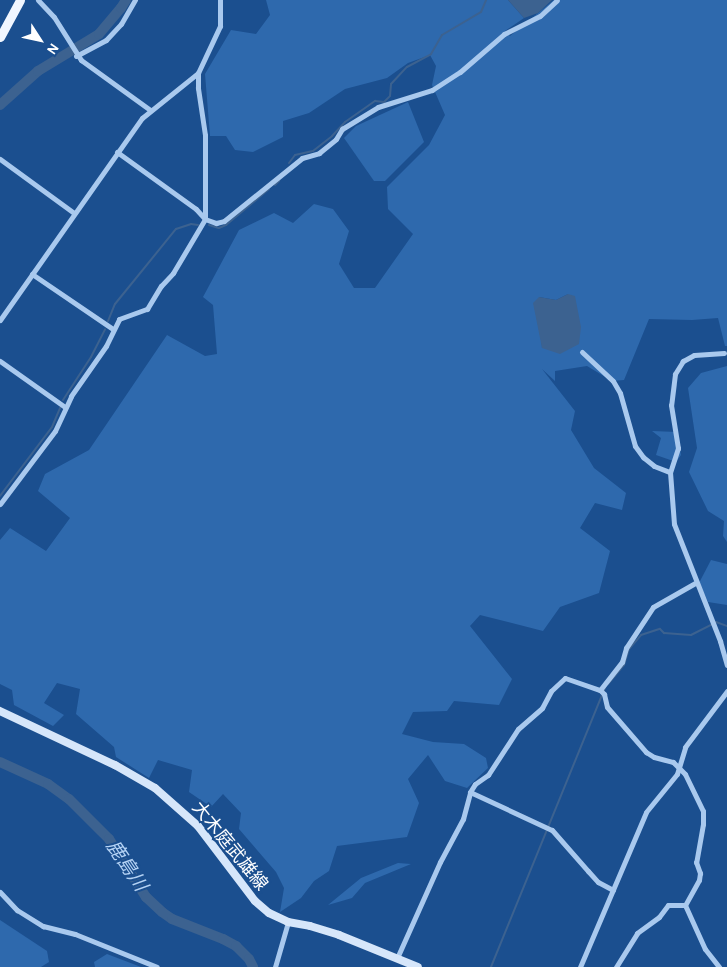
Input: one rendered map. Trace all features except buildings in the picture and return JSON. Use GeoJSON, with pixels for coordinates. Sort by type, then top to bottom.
{"type":"FeatureCollection","features":[{"type":"Feature","properties":{"kind":"main road"},"geometry":{"type":"LineString","coordinates":[[0,37],[20,0]]}},
{"type":"Feature","properties":{"kind":"main road","name":"大木庭武雄線"},"geometry":{"type":"LineString","coordinates":[[0,711],[115,765],[155,788],[198,826],[255,901],[269,913],[288,922],[340,935],[418,967]]}},
{"type":"Feature","properties":{"kind":"street"},"geometry":{"type":"LineString","coordinates":[[38,0],[54,17],[76,56],[150,110]]}},
{"type":"Feature","properties":{"kind":"street"},"geometry":{"type":"LineString","coordinates":[[76,56],[106,40],[121,24],[135,0]]}},
{"type":"Feature","properties":{"kind":"street"},"geometry":{"type":"LineString","coordinates":[[0,504],[55,431],[65,406],[95,358],[106,346],[119,319],[147,309],[161,286],[173,273],[206,219],[205,136],[198,88],[198,73],[220,26],[220,0]]}},
{"type":"Feature","properties":{"kind":"street"},"geometry":{"type":"LineString","coordinates":[[117,152],[196,209],[206,219],[216,223],[224,220],[302,158],[319,153],[336,139],[342,130],[378,107],[432,90],[460,72],[504,34],[540,16],[557,0]]}},
{"type":"Feature","properties":{"kind":"street"},"geometry":{"type":"LineString","coordinates":[[0,320],[117,152],[150,110],[198,73]]}},
{"type":"Feature","properties":{"kind":"street"},"geometry":{"type":"LineString","coordinates":[[0,159],[74,213]]}},
{"type":"Feature","properties":{"kind":"street"},"geometry":{"type":"LineString","coordinates":[[32,274],[113,329]]}},
{"type":"Feature","properties":{"kind":"street"},"geometry":{"type":"LineString","coordinates":[[582,352],[613,381],[620,393],[635,446],[643,457],[654,466],[670,472]]}},
{"type":"Feature","properties":{"kind":"street"},"geometry":{"type":"LineString","coordinates":[[724,353],[694,356],[683,361],[675,374],[671,405],[678,448],[670,472],[674,524],[695,583],[720,641],[727,665]]}},
{"type":"Feature","properties":{"kind":"street"},"geometry":{"type":"LineString","coordinates":[[0,361],[65,406]]}},
{"type":"Feature","properties":{"kind":"street"},"geometry":{"type":"LineString","coordinates":[[600,690],[622,662],[626,648],[653,607],[695,583]]}},
{"type":"Feature","properties":{"kind":"street"},"geometry":{"type":"LineString","coordinates":[[397,958],[463,818],[470,792],[475,784],[488,775],[518,728],[542,708],[559,681],[568,678],[600,690],[604,694],[607,707],[646,752],[654,757],[673,762],[680,767],[703,811],[703,824],[696,862],[700,873],[699,880],[684,905]]}},
{"type":"Feature","properties":{"kind":"street"},"geometry":{"type":"LineString","coordinates":[[580,967],[646,812],[680,767],[685,747],[727,691]]}},
{"type":"Feature","properties":{"kind":"street"},"geometry":{"type":"LineString","coordinates":[[470,792],[547,828],[593,876],[612,890]]}},
{"type":"Feature","properties":{"kind":"street"},"geometry":{"type":"LineString","coordinates":[[0,892],[17,910],[43,926],[75,934],[156,967]]}},
{"type":"Feature","properties":{"kind":"street"},"geometry":{"type":"LineString","coordinates":[[616,967],[638,933],[659,917],[668,905],[684,905]]}},
{"type":"Feature","properties":{"kind":"street"},"geometry":{"type":"LineString","coordinates":[[684,905],[705,949],[719,967]]}},
{"type":"Feature","properties":{"kind":"street"},"geometry":{"type":"LineString","coordinates":[[275,967],[288,922]]}},
{"type":"Feature","properties":{"kind":"shaded area"},"geometry":{"type":"Polygon","coordinates":[[[266,0],[508,0],[524,18],[505,31],[510,36],[554,0],[727,0],[727,346],[725,346],[718,318],[692,320],[649,319],[624,380],[612,381],[587,366],[555,371],[555,381],[542,369],[575,411],[571,430],[594,468],[626,493],[622,510],[595,503],[580,528],[610,551],[599,593],[560,607],[543,631],[480,615],[470,626],[512,679],[499,705],[454,701],[447,711],[413,712],[402,734],[433,742],[464,744],[486,758],[488,768],[467,788],[445,781],[428,755],[408,779],[419,803],[407,837],[337,846],[329,871],[314,881],[301,898],[280,912],[284,888],[276,872],[239,829],[241,813],[223,794],[211,807],[189,792],[192,770],[158,760],[149,778],[116,757],[114,747],[76,714],[80,689],[57,683],[44,703],[64,715],[53,726],[14,705],[12,690],[0,684],[0,540],[10,528],[46,551],[70,518],[38,491],[45,474],[89,450],[167,335],[205,356],[217,354],[213,305],[203,297],[239,230],[274,213],[293,223],[314,204],[333,209],[349,231],[339,264],[354,288],[375,288],[413,234],[388,209],[387,187],[429,145],[445,115],[432,85],[436,66],[430,55],[408,63],[387,78],[345,89],[309,113],[283,121],[283,137],[253,152],[235,150],[226,136],[210,136],[205,74],[231,30],[256,34],[270,15],[266,0]],[[568,294],[556,300],[539,297],[542,348],[568,294]]]}},
{"type":"Feature","properties":{"kind":"shaded area"},"geometry":{"type":"Polygon","coordinates":[[[508,0],[552,0],[538,13],[524,18],[508,0]]]}},
{"type":"Feature","properties":{"kind":"shaded area"},"geometry":{"type":"Polygon","coordinates":[[[408,102],[424,142],[385,181],[374,181],[344,138],[356,126],[408,102]]]}},
{"type":"Feature","properties":{"kind":"shaded area"},"geometry":{"type":"Polygon","coordinates":[[[568,294],[575,296],[581,327],[579,344],[560,354],[542,348],[533,303],[539,297],[556,300],[568,294]]]}},
{"type":"Feature","properties":{"kind":"shaded area"},"geometry":{"type":"Polygon","coordinates":[[[727,366],[727,542],[723,536],[724,521],[708,511],[689,472],[697,448],[688,388],[701,373],[727,366]]]}},
{"type":"Feature","properties":{"kind":"shaded area"},"geometry":{"type":"Polygon","coordinates":[[[652,431],[677,432],[681,455],[676,462],[656,455],[661,438],[652,431]]]}},
{"type":"Feature","properties":{"kind":"shaded area"},"geometry":{"type":"Polygon","coordinates":[[[711,560],[727,564],[727,605],[708,602],[699,583],[711,560]]]}},
{"type":"Feature","properties":{"kind":"shaded area"},"geometry":{"type":"Polygon","coordinates":[[[398,863],[411,864],[365,883],[352,898],[328,905],[361,878],[398,863]]]}},
{"type":"Feature","properties":{"kind":"shaded area"},"geometry":{"type":"Polygon","coordinates":[[[0,920],[47,951],[49,962],[41,967],[0,967],[0,920]]]}},
{"type":"Feature","properties":{"kind":"shaded area"},"geometry":{"type":"Polygon","coordinates":[[[107,954],[141,967],[95,967],[94,962],[107,954]]]}},
{"type":"Feature","properties":{"kind":"waterway","name":"鹿島川"},"geometry":{"type":"LineString","coordinates":[[0,105],[38,71],[99,34],[126,0]]}},
{"type":"Feature","properties":{"kind":"waterway"},"geometry":{"type":"LineString","coordinates":[[289,163],[295,155],[313,151],[332,136],[345,122],[375,101],[384,102],[390,96],[391,84],[407,67],[431,54],[442,35],[481,12],[486,0]]}},
{"type":"Feature","properties":{"kind":"waterway"},"geometry":{"type":"LineString","coordinates":[[275,185],[279,181]]}},
{"type":"Feature","properties":{"kind":"waterway"},"geometry":{"type":"LineString","coordinates":[[209,225],[219,228],[226,225],[269,189]]}},
{"type":"Feature","properties":{"kind":"waterway"},"geometry":{"type":"LineString","coordinates":[[108,321],[115,304],[176,229],[191,224],[198,225]]}},
{"type":"Feature","properties":{"kind":"waterway"},"geometry":{"type":"LineString","coordinates":[[63,400],[91,357],[105,329]]}},
{"type":"Feature","properties":{"kind":"waterway"},"geometry":{"type":"LineString","coordinates":[[0,496],[52,427],[60,408]]}},
{"type":"Feature","properties":{"kind":"waterway"},"geometry":{"type":"LineString","coordinates":[[608,684],[624,665],[629,649],[641,635],[660,629],[664,633],[691,635],[716,622],[727,626]]}},
{"type":"Feature","properties":{"kind":"waterway"},"geometry":{"type":"LineString","coordinates":[[491,967],[605,687]]}},
{"type":"Feature","properties":{"kind":"waterway","name":"鹿島川"},"geometry":{"type":"LineString","coordinates":[[0,762],[48,784],[69,799],[109,839],[146,897],[162,912],[172,919],[236,946],[249,959],[253,967]]}}]}
